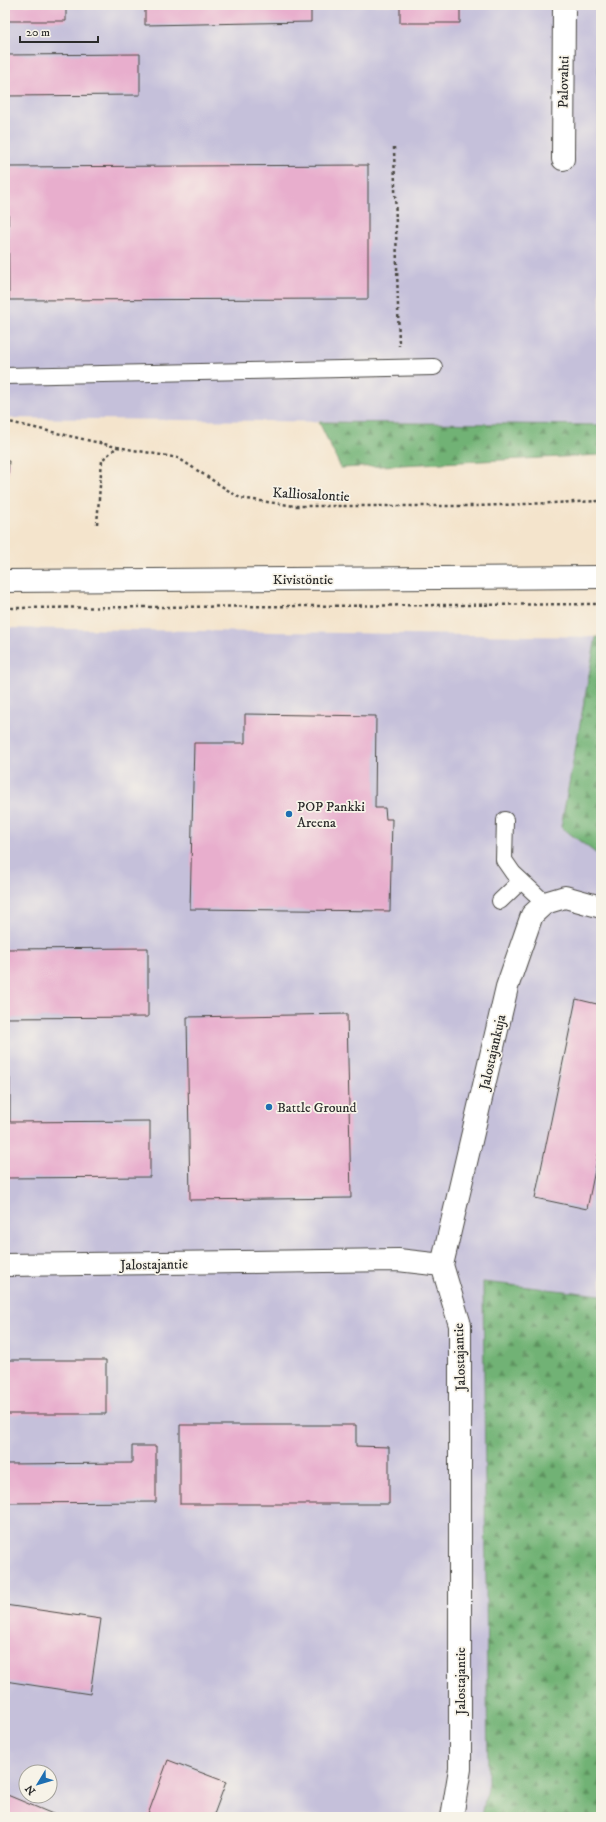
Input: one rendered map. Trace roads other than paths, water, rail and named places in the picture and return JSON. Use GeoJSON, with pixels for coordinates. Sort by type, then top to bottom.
{"type":"FeatureCollection","features":[{"type":"Feature","properties":{"kind":"street","name":"Palovahti"},"geometry":{"type":"LineString","coordinates":[[563,159],[564,5]]}},
{"type":"Feature","properties":{"kind":"street","name":"Kivistöntie"},"geometry":{"type":"LineString","coordinates":[[5,581],[601,576]]}},
{"type":"Feature","properties":{"kind":"street","name":"Jalostajankuja"},"geometry":{"type":"LineString","coordinates":[[442,1265],[507,986],[532,915],[545,904],[565,897],[601,907]]}},
{"type":"Feature","properties":{"kind":"street","name":"Jalostajantie"},"geometry":{"type":"LineString","coordinates":[[5,1265],[398,1260],[442,1265],[460,1325],[460,1769],[452,1817]]}},
{"type":"Feature","properties":{"kind":"lane"},"geometry":{"type":"LineString","coordinates":[[5,376],[434,367]]}},
{"type":"Feature","properties":{"kind":"lane"},"geometry":{"type":"LineString","coordinates":[[505,820],[504,860],[521,881],[545,904]]}},
{"type":"Feature","properties":{"kind":"lane"},"geometry":{"type":"LineString","coordinates":[[500,901],[521,881]]}},
{"type":"Feature","properties":{"kind":"place","name":"POP Pankki Areena"},"geometry":{"type":"Point","coordinates":[289,814]}},
{"type":"Feature","properties":{"kind":"place","name":"Battle Ground"},"geometry":{"type":"Point","coordinates":[269,1107]}}]}
